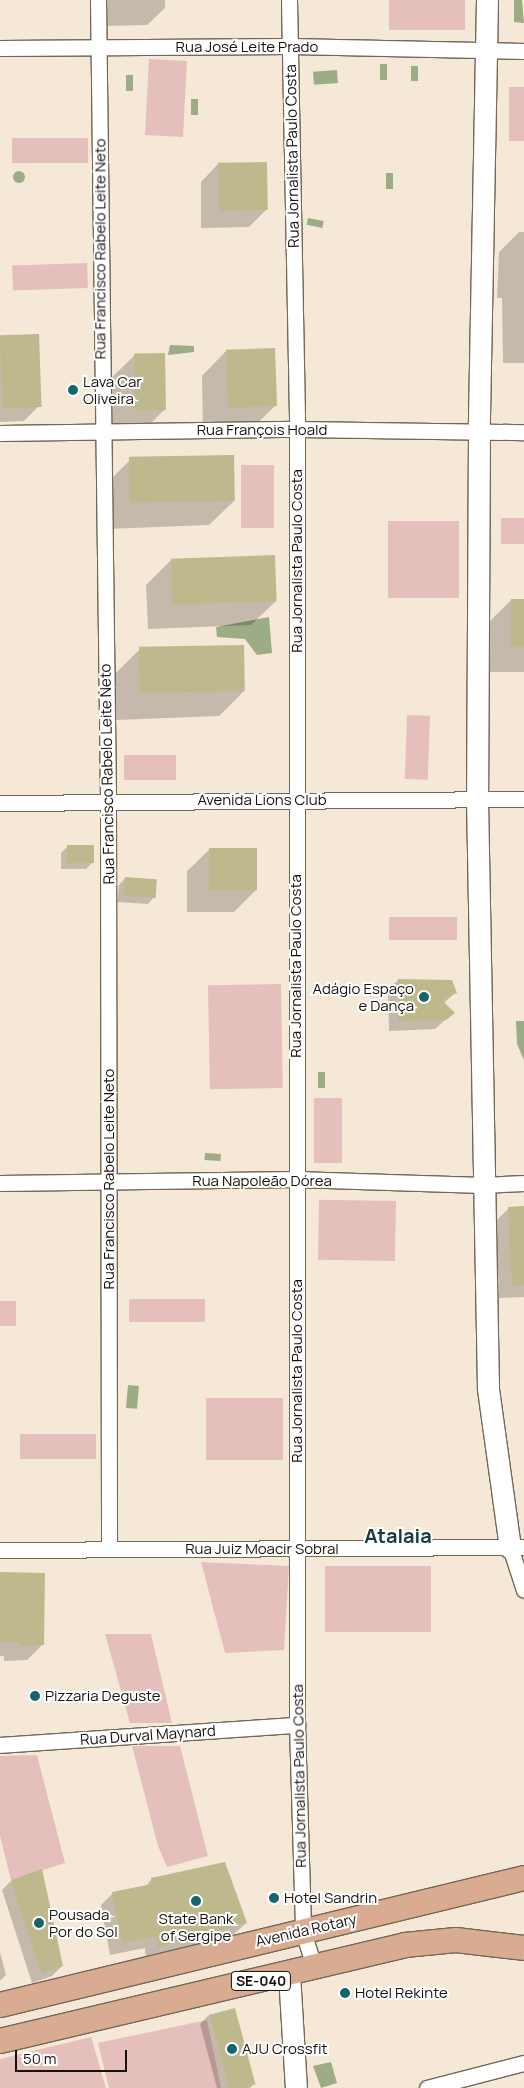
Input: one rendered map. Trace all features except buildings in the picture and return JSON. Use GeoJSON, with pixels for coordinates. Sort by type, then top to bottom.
{"type":"FeatureCollection","features":[{"type":"Feature","properties":{"kind":"main road","name":"Avenida Rotary"},"geometry":{"type":"LineString","coordinates":[[0,2005],[524,1878]]}},
{"type":"Feature","properties":{"kind":"main road","name":"SE-040"},"geometry":{"type":"LineString","coordinates":[[0,2041],[290,1974],[405,1945],[447,1941],[524,1948]]}},
{"type":"Feature","properties":{"kind":"street","name":"Rua Francisco Rabelo Leite Neto"},"geometry":{"type":"LineString","coordinates":[[98,0],[101,432],[108,801],[108,1549]]}},
{"type":"Feature","properties":{"kind":"street","name":"Rua Jornalista Paulo Costa"},"geometry":{"type":"LineString","coordinates":[[289,0],[297,428],[297,1725],[303,1932],[311,1957],[318,1967]]}},
{"type":"Feature","properties":{"kind":"street"},"geometry":{"type":"LineString","coordinates":[[487,0],[479,432],[477,798],[488,1389],[524,1590]]}},
{"type":"Feature","properties":{"kind":"street","name":"Rua José Leite Prado"},"geometry":{"type":"LineString","coordinates":[[0,48],[290,46],[487,53],[524,52]]}},
{"type":"Feature","properties":{"kind":"street","name":"Rua François Hoald"},"geometry":{"type":"LineString","coordinates":[[0,433],[297,428],[524,432]]}},
{"type":"Feature","properties":{"kind":"street","name":"Avenida Lions Club"},"geometry":{"type":"LineString","coordinates":[[0,804],[297,799],[524,799]]}},
{"type":"Feature","properties":{"kind":"street","name":"Rua Napoleão Dórea"},"geometry":{"type":"LineString","coordinates":[[0,1183],[296,1179],[484,1185],[524,1183]]}},
{"type":"Feature","properties":{"kind":"street","name":"Rua Juiz Moacir Sobral"},"geometry":{"type":"LineString","coordinates":[[0,1550],[517,1546]]}},
{"type":"Feature","properties":{"kind":"street","name":"Rua Durval Maynard"},"geometry":{"type":"LineString","coordinates":[[0,1746],[297,1725]]}},
{"type":"Feature","properties":{"kind":"street"},"geometry":{"type":"LineString","coordinates":[[290,1974],[296,2088]]}},
{"type":"Feature","properties":{"kind":"street"},"geometry":{"type":"LineString","coordinates":[[427,2088],[524,2063]]}},
{"type":"Feature","properties":{"kind":"shaded area"},"geometry":{"type":"Polygon","coordinates":[[[389,0],[465,0],[465,30],[389,30],[389,0]]]}},
{"type":"Feature","properties":{"kind":"shaded area"},"geometry":{"type":"Polygon","coordinates":[[[514,0],[522,0],[524,23],[514,22],[514,0]]]}},
{"type":"Feature","properties":{"kind":"shaded area"},"geometry":{"type":"Polygon","coordinates":[[[149,59],[187,61],[183,137],[145,135],[149,59]]]}},
{"type":"Feature","properties":{"kind":"shaded area"},"geometry":{"type":"Polygon","coordinates":[[[380,64],[387,64],[387,80],[380,80],[380,64]]]}},
{"type":"Feature","properties":{"kind":"shaded area"},"geometry":{"type":"Polygon","coordinates":[[[411,66],[418,66],[418,81],[411,81],[411,66]]]}},
{"type":"Feature","properties":{"kind":"shaded area"},"geometry":{"type":"Polygon","coordinates":[[[337,70],[338,83],[314,85],[313,72],[337,70]]]}},
{"type":"Feature","properties":{"kind":"shaded area"},"geometry":{"type":"Polygon","coordinates":[[[126,75],[133,75],[133,91],[126,91],[126,75]]]}},
{"type":"Feature","properties":{"kind":"shaded area"},"geometry":{"type":"Polygon","coordinates":[[[509,87],[524,87],[524,141],[509,141],[509,87]]]}},
{"type":"Feature","properties":{"kind":"shaded area"},"geometry":{"type":"Polygon","coordinates":[[[191,99],[198,99],[198,115],[191,115],[191,99]]]}},
{"type":"Feature","properties":{"kind":"shaded area"},"geometry":{"type":"Polygon","coordinates":[[[12,138],[88,138],[88,163],[12,163],[12,138]]]}},
{"type":"Feature","properties":{"kind":"shaded area"},"geometry":{"type":"Polygon","coordinates":[[[17,171],[21,171],[25,177],[21,183],[17,183],[13,179],[13,175],[17,171]]]}},
{"type":"Feature","properties":{"kind":"shaded area"},"geometry":{"type":"Polygon","coordinates":[[[386,173],[393,173],[393,189],[386,189],[386,173]]]}},
{"type":"Feature","properties":{"kind":"shaded area"},"geometry":{"type":"Polygon","coordinates":[[[308,218],[324,221],[322,228],[307,225],[308,218]]]}},
{"type":"Feature","properties":{"kind":"shaded area"},"geometry":{"type":"Polygon","coordinates":[[[87,263],[88,288],[13,291],[12,266],[87,263]]]}},
{"type":"Feature","properties":{"kind":"shaded area"},"geometry":{"type":"Polygon","coordinates":[[[170,345],[194,346],[194,352],[168,355],[170,345]]]}},
{"type":"Feature","properties":{"kind":"shaded area"},"geometry":{"type":"Polygon","coordinates":[[[241,465],[274,465],[274,528],[241,528],[241,465]]]}},
{"type":"Feature","properties":{"kind":"shaded area"},"geometry":{"type":"Polygon","coordinates":[[[501,518],[524,518],[524,544],[501,544],[501,518]]]}},
{"type":"Feature","properties":{"kind":"shaded area"},"geometry":{"type":"Polygon","coordinates":[[[388,521],[459,521],[459,598],[388,598],[388,521]]]}},
{"type":"Feature","properties":{"kind":"shaded area"},"geometry":{"type":"Polygon","coordinates":[[[269,617],[272,653],[257,655],[245,639],[217,637],[216,627],[269,617]]]}},
{"type":"Feature","properties":{"kind":"shaded area"},"geometry":{"type":"Polygon","coordinates":[[[407,715],[430,716],[428,780],[405,779],[407,715]]]}},
{"type":"Feature","properties":{"kind":"shaded area"},"geometry":{"type":"Polygon","coordinates":[[[124,755],[176,755],[176,780],[124,780],[124,755]]]}},
{"type":"Feature","properties":{"kind":"shaded area"},"geometry":{"type":"Polygon","coordinates":[[[389,917],[457,917],[457,940],[389,940],[389,917]]]}},
{"type":"Feature","properties":{"kind":"shaded area"},"geometry":{"type":"Polygon","coordinates":[[[281,984],[283,1088],[210,1089],[208,985],[281,984]]]}},
{"type":"Feature","properties":{"kind":"shaded area"},"geometry":{"type":"Polygon","coordinates":[[[516,1021],[524,1021],[524,1060],[517,1044],[516,1021]]]}},
{"type":"Feature","properties":{"kind":"shaded area"},"geometry":{"type":"Polygon","coordinates":[[[318,1072],[325,1072],[325,1088],[318,1088],[318,1072]]]}},
{"type":"Feature","properties":{"kind":"shaded area"},"geometry":{"type":"Polygon","coordinates":[[[314,1098],[342,1098],[342,1163],[314,1163],[314,1098]]]}},
{"type":"Feature","properties":{"kind":"shaded area"},"geometry":{"type":"Polygon","coordinates":[[[205,1153],[221,1154],[220,1161],[205,1160],[205,1153]]]}},
{"type":"Feature","properties":{"kind":"shaded area"},"geometry":{"type":"Polygon","coordinates":[[[319,1200],[396,1201],[395,1261],[318,1260],[319,1200]]]}},
{"type":"Feature","properties":{"kind":"shaded area"},"geometry":{"type":"Polygon","coordinates":[[[129,1299],[205,1299],[205,1322],[129,1322],[129,1299]]]}},
{"type":"Feature","properties":{"kind":"shaded area"},"geometry":{"type":"Polygon","coordinates":[[[0,1301],[16,1301],[16,1326],[0,1326],[0,1301]]]}},
{"type":"Feature","properties":{"kind":"shaded area"},"geometry":{"type":"Polygon","coordinates":[[[128,1385],[139,1386],[137,1409],[126,1408],[128,1385]]]}},
{"type":"Feature","properties":{"kind":"shaded area"},"geometry":{"type":"Polygon","coordinates":[[[206,1398],[283,1398],[283,1460],[206,1460],[206,1398]]]}},
{"type":"Feature","properties":{"kind":"shaded area"},"geometry":{"type":"Polygon","coordinates":[[[20,1434],[96,1434],[96,1459],[20,1459],[20,1434]]]}},
{"type":"Feature","properties":{"kind":"shaded area"},"geometry":{"type":"Polygon","coordinates":[[[201,1562],[289,1566],[284,1650],[225,1653],[201,1562]]]}},
{"type":"Feature","properties":{"kind":"shaded area"},"geometry":{"type":"Polygon","coordinates":[[[325,1566],[431,1566],[431,1632],[325,1632],[325,1566]]]}},
{"type":"Feature","properties":{"kind":"shaded area"},"geometry":{"type":"Polygon","coordinates":[[[105,1634],[151,1634],[172,1723],[130,1723],[105,1634]]]}},
{"type":"Feature","properties":{"kind":"shaded area"},"geometry":{"type":"Polygon","coordinates":[[[132,1746],[180,1746],[208,1856],[167,1867],[158,1846],[132,1746]]]}},
{"type":"Feature","properties":{"kind":"shaded area"},"geometry":{"type":"Polygon","coordinates":[[[37,1755],[65,1863],[11,1880],[0,1836],[0,1756],[37,1755]]]}},
{"type":"Feature","properties":{"kind":"shaded area"},"geometry":{"type":"Polygon","coordinates":[[[207,2020],[221,2088],[109,2088],[98,2043],[207,2020]]]}},
{"type":"Feature","properties":{"kind":"shaded area"},"geometry":{"type":"Polygon","coordinates":[[[91,2037],[106,2088],[0,2088],[0,2059],[91,2037]]]}},
{"type":"Feature","properties":{"kind":"shaded area"},"geometry":{"type":"Polygon","coordinates":[[[331,2062],[337,2083],[321,2088],[313,2066],[331,2062]]]}},
{"type":"Feature","properties":{"kind":"place","name":"Lava Car Oliveira"},"geometry":{"type":"Point","coordinates":[73,390]}},
{"type":"Feature","properties":{"kind":"place","name":"Adágio Espaço e Dança"},"geometry":{"type":"Point","coordinates":[424,997]}},
{"type":"Feature","properties":{"kind":"place","name":"Pizzaria Deguste"},"geometry":{"type":"Point","coordinates":[35,1696]}},
{"type":"Feature","properties":{"kind":"place","name":"Hotel Sandrin"},"geometry":{"type":"Point","coordinates":[274,1898]}},
{"type":"Feature","properties":{"kind":"place","name":"State Bank of Sergipe"},"geometry":{"type":"Point","coordinates":[196,1901]}},
{"type":"Feature","properties":{"kind":"place","name":"Pousada Por do Sol"},"geometry":{"type":"Point","coordinates":[39,1923]}},
{"type":"Feature","properties":{"kind":"place","name":"Hotel Rekinte"},"geometry":{"type":"Point","coordinates":[345,1993]}},
{"type":"Feature","properties":{"kind":"place","name":"AJU Crossfit"},"geometry":{"type":"Point","coordinates":[232,2049]}},
{"type":"Feature","properties":{"kind":"district","name":"Atalaia"},"geometry":{"type":"Point","coordinates":[398,1535]}}]}
